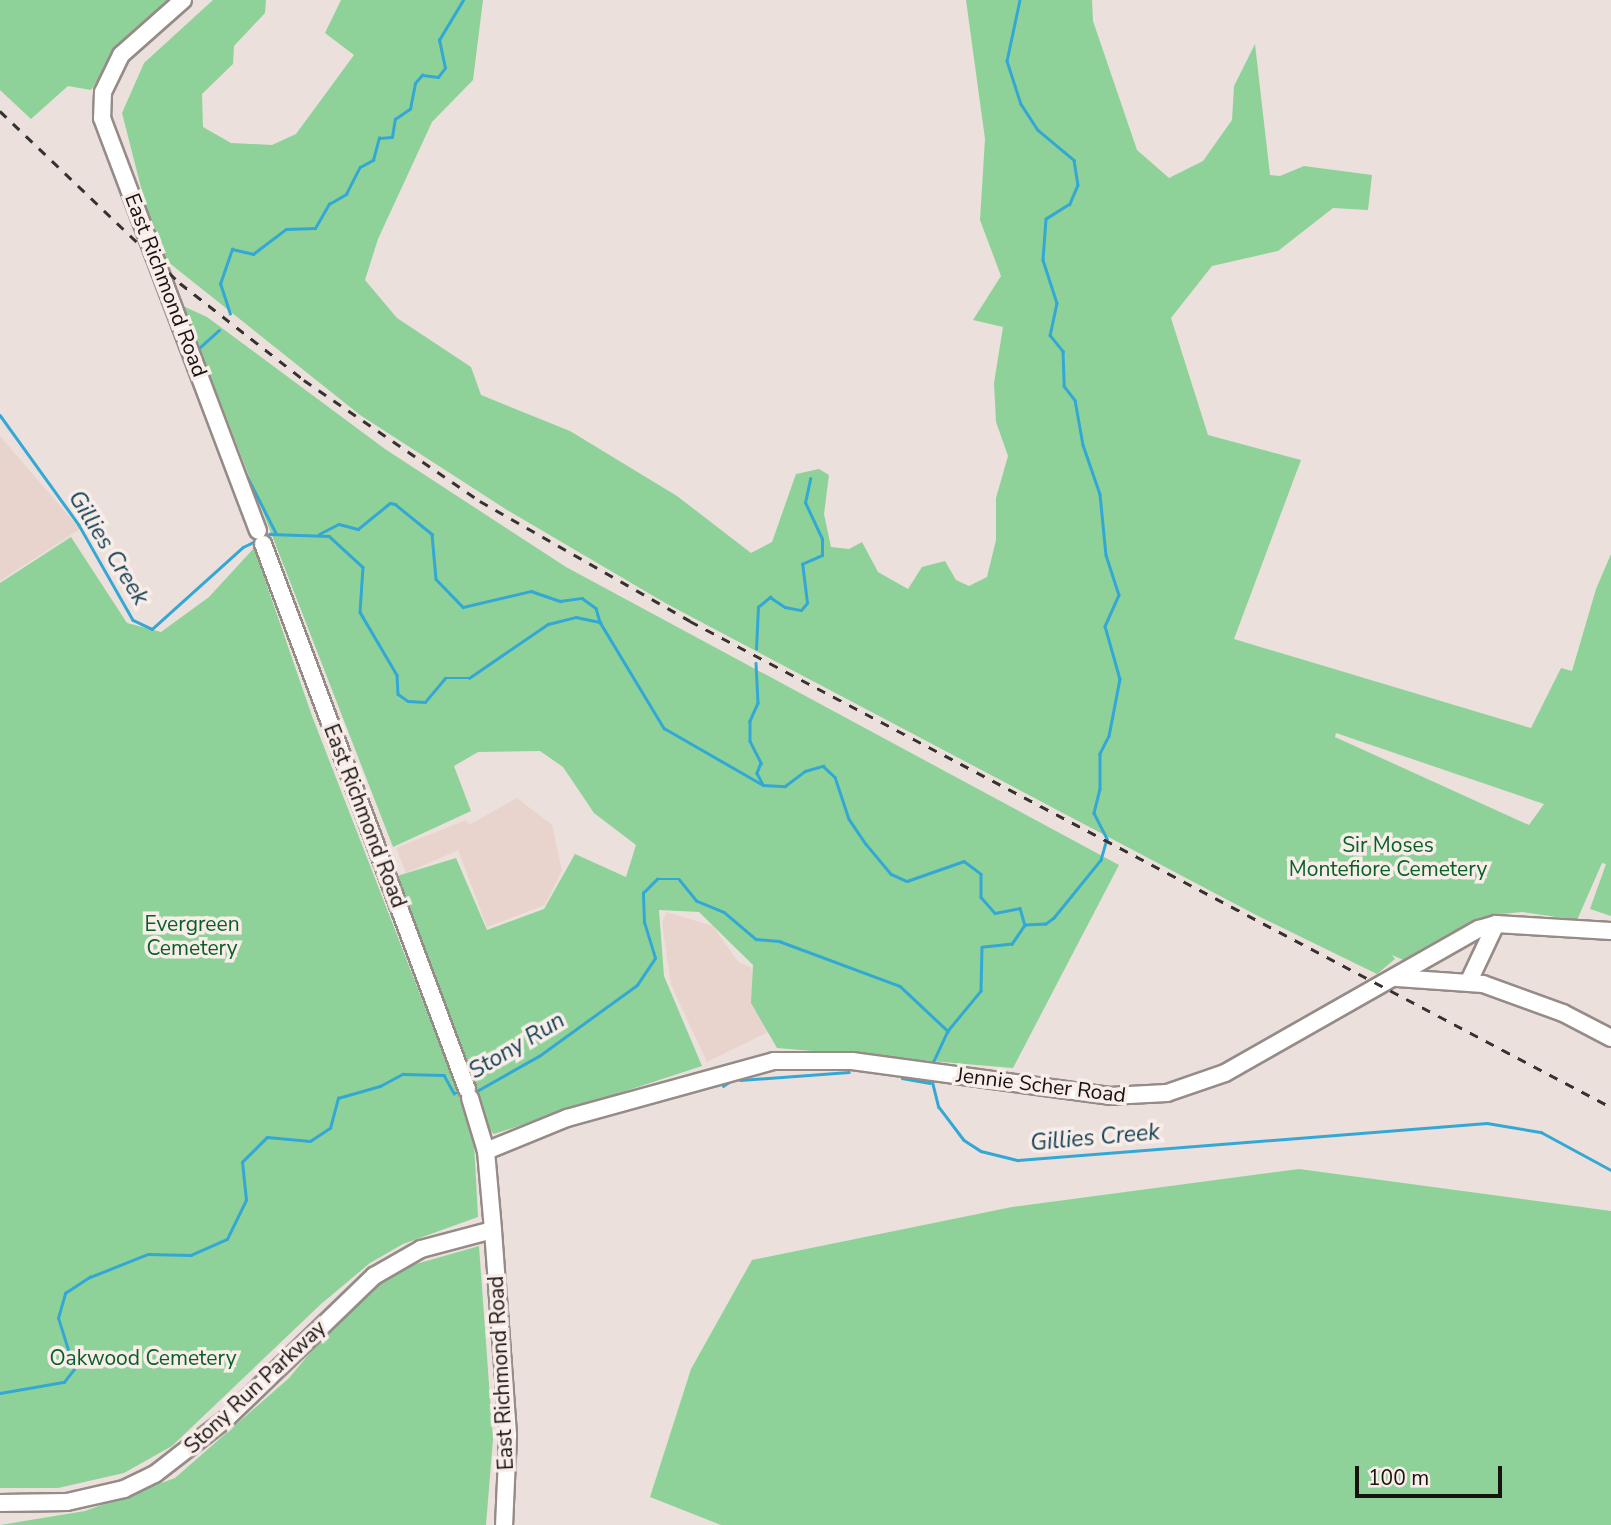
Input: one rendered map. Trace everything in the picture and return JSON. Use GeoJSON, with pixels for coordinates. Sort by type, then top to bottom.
{"type":"FeatureCollection","features":[{"type":"Feature","properties":{"kind":"street","name":"East Richmond Road"},"geometry":{"type":"LineString","coordinates":[[183,0],[121,55],[103,92],[102,118],[468,1094],[486,1151],[508,1435],[504,1525]]}},
{"type":"Feature","properties":{"kind":"street","name":"Jennie Scher Road"},"geometry":{"type":"LineString","coordinates":[[486,1151],[567,1118],[753,1064],[824,1059],[1110,1096],[1175,1092],[1225,1073],[1395,978],[1435,951],[1496,924],[1611,931]]}},
{"type":"Feature","properties":{"kind":"street"},"geometry":{"type":"LineString","coordinates":[[1469,981],[1496,924]]}},
{"type":"Feature","properties":{"kind":"street"},"geometry":{"type":"LineString","coordinates":[[1395,978],[1469,981],[1529,999],[1611,1038]]}},
{"type":"Feature","properties":{"kind":"street","name":"Stony Run Parkway"},"geometry":{"type":"LineString","coordinates":[[0,1503],[67,1502],[124,1489],[155,1474],[226,1419],[374,1276],[421,1249],[493,1230]]}},
{"type":"Feature","properties":{"kind":"shaded area"},"geometry":{"type":"Polygon","coordinates":[[[0,436],[80,529],[0,581],[0,436]]]}},
{"type":"Feature","properties":{"kind":"shaded area"},"geometry":{"type":"Polygon","coordinates":[[[517,798],[552,825],[562,871],[545,905],[487,927],[458,850],[406,873],[396,848],[466,820],[469,825],[517,798]]]}},
{"type":"Feature","properties":{"kind":"shaded area"},"geometry":{"type":"Polygon","coordinates":[[[666,912],[713,926],[738,962],[751,967],[757,1009],[768,1032],[707,1062],[671,985],[662,923],[666,912]]]}},
{"type":"Feature","properties":{"kind":"green space"},"geometry":{"type":"Polygon","coordinates":[[[0,0],[172,0],[124,42],[91,90],[68,86],[31,119],[0,90],[0,0]]]}},
{"type":"Feature","properties":{"kind":"green space","name":"Sir Moses Montefiore Cemetery"},"geometry":{"type":"Polygon","coordinates":[[[213,0],[266,0],[265,13],[234,46],[233,64],[202,94],[203,127],[231,143],[272,145],[296,134],[354,55],[325,33],[341,0],[483,0],[473,80],[432,122],[378,239],[365,280],[397,318],[471,367],[481,395],[570,431],[677,496],[751,553],[772,542],[796,474],[819,469],[829,475],[824,514],[831,547],[849,549],[862,542],[878,572],[908,589],[922,567],[945,561],[956,580],[969,586],[987,577],[996,540],[996,498],[1008,456],[996,422],[994,383],[1003,327],[973,320],[1001,276],[980,220],[985,139],[966,0],[1092,0],[1093,21],[1137,150],[1169,178],[1203,161],[1232,120],[1234,86],[1255,44],[1270,175],[1280,176],[1304,166],[1372,175],[1368,210],[1333,208],[1278,251],[1212,266],[1171,318],[1208,435],[1301,460],[1234,639],[1531,728],[1561,668],[1572,671],[1596,589],[1611,554],[1611,916],[1590,909],[1606,864],[1602,863],[1577,920],[1522,912],[1500,914],[1410,963],[1392,955],[1395,959],[1377,974],[1258,916],[667,604],[507,510],[360,415],[158,254],[122,113],[144,63],[213,0]],[[1336,733],[1335,737],[1529,825],[1544,804],[1336,733]]]}},
{"type":"Feature","properties":{"kind":"green space"},"geometry":{"type":"Polygon","coordinates":[[[183,306],[207,317],[385,449],[566,567],[1119,865],[1013,1068],[777,1048],[751,1003],[753,965],[699,912],[659,910],[664,976],[702,1066],[494,1134],[489,1130],[397,876],[456,858],[487,930],[544,909],[575,854],[626,877],[636,845],[594,813],[563,767],[540,751],[478,752],[454,766],[471,811],[393,847],[183,306]]]}},
{"type":"Feature","properties":{"kind":"green space","name":"Evergreen Cemetery"},"geometry":{"type":"Polygon","coordinates":[[[71,537],[127,623],[161,632],[209,597],[254,548],[312,716],[463,1105],[474,1143],[478,1217],[403,1244],[370,1263],[321,1304],[172,1446],[124,1473],[58,1488],[0,1488],[0,583],[71,537]]]}},
{"type":"Feature","properties":{"kind":"green space"},"geometry":{"type":"Polygon","coordinates":[[[1299,1169],[1611,1211],[1611,1525],[721,1525],[650,1497],[691,1369],[752,1260],[1012,1207],[1299,1169]]]}},
{"type":"Feature","properties":{"kind":"green space","name":"Oakwood Cemetery"},"geometry":{"type":"Polygon","coordinates":[[[479,1246],[493,1439],[486,1525],[0,1525],[85,1511],[175,1478],[289,1378],[374,1276],[479,1246]]]}},
{"type":"Feature","properties":{"kind":"waterway"},"geometry":{"type":"LineString","coordinates":[[230,314],[220,284],[232,249],[253,254],[286,229],[315,228],[329,204],[346,194],[360,167],[373,160],[379,138],[392,137],[395,119],[410,109],[415,83],[422,75],[438,77],[445,68],[439,40],[463,0]]}},
{"type":"Feature","properties":{"kind":"waterway"},"geometry":{"type":"LineString","coordinates":[[1020,0],[1007,61],[1021,104],[1038,130],[1074,160],[1078,185],[1070,204],[1046,219],[1043,260],[1057,303],[1050,335],[1063,351],[1064,386],[1075,400],[1083,445],[1100,494],[1106,555],[1119,595],[1105,626],[1120,679],[1109,736],[1100,754],[1100,789],[1094,813],[1107,839],[1101,860],[1054,918],[1046,924],[1026,925]]}},
{"type":"Feature","properties":{"kind":"waterway"},"geometry":{"type":"LineString","coordinates":[[200,355],[198,349],[219,330]]}},
{"type":"Feature","properties":{"kind":"waterway","name":"Gillies Creek"},"geometry":{"type":"LineString","coordinates":[[0,415],[79,525],[133,620],[152,629],[243,547],[270,534],[329,536],[363,567],[360,612],[397,675],[398,694],[408,701],[425,702],[445,678],[469,678],[548,624],[576,617],[600,622],[664,728],[763,785],[785,786],[805,771],[823,766],[835,777],[849,819],[891,874],[907,881],[964,861],[981,874],[981,897],[995,913],[1020,908],[1025,925],[1012,944],[982,947],[981,991],[948,1031],[932,1066]]}},
{"type":"Feature","properties":{"kind":"waterway"},"geometry":{"type":"LineString","coordinates":[[242,466],[276,533]]}},
{"type":"Feature","properties":{"kind":"waterway"},"geometry":{"type":"LineString","coordinates":[[756,649],[758,607],[770,597],[785,607],[801,610],[807,603],[802,564],[822,555],[822,539],[805,503],[810,479]]}},
{"type":"Feature","properties":{"kind":"waterway","name":"Gillies Creek"},"geometry":{"type":"LineString","coordinates":[[319,534],[339,524],[358,529],[390,503],[395,504],[432,534],[436,579],[463,607],[531,591],[560,601],[582,598],[596,608],[600,622]]}},
{"type":"Feature","properties":{"kind":"waterway"},"geometry":{"type":"LineString","coordinates":[[756,663],[758,703],[750,721],[750,741],[761,763],[757,773],[763,785]]}},
{"type":"Feature","properties":{"kind":"waterway","name":"Stony Run"},"geometry":{"type":"LineString","coordinates":[[475,1092],[539,1056],[637,985],[655,958],[644,923],[643,893],[657,879],[679,879],[697,901],[724,912],[756,939],[779,941],[900,986],[948,1031]]}},
{"type":"Feature","properties":{"kind":"waterway"},"geometry":{"type":"LineString","coordinates":[[740,1080],[849,1072]]}},
{"type":"Feature","properties":{"kind":"waterway","name":"Stony Run"},"geometry":{"type":"LineString","coordinates":[[0,1393],[64,1382],[74,1369],[58,1318],[65,1293],[90,1277],[148,1254],[191,1255],[227,1239],[246,1200],[242,1162],[267,1137],[310,1141],[330,1128],[338,1098],[380,1086],[403,1074],[444,1075],[454,1093],[461,1093]]}},
{"type":"Feature","properties":{"kind":"waterway","name":"Gillies Creek"},"geometry":{"type":"LineString","coordinates":[[931,1076],[939,1107],[964,1140],[981,1151],[1018,1160],[1487,1123],[1541,1132],[1611,1170]]}},
{"type":"Feature","properties":{"kind":"waterway"},"geometry":{"type":"LineString","coordinates":[[902,1078],[930,1083]]}},
{"type":"Feature","properties":{"kind":"waterway"},"geometry":{"type":"LineString","coordinates":[[723,1086],[729,1082]]}},
{"type":"Feature","properties":{"kind":"railway"},"geometry":{"type":"LineString","coordinates":[[0,111],[180,283],[304,380],[480,501],[690,621],[1611,1107]]}}]}
